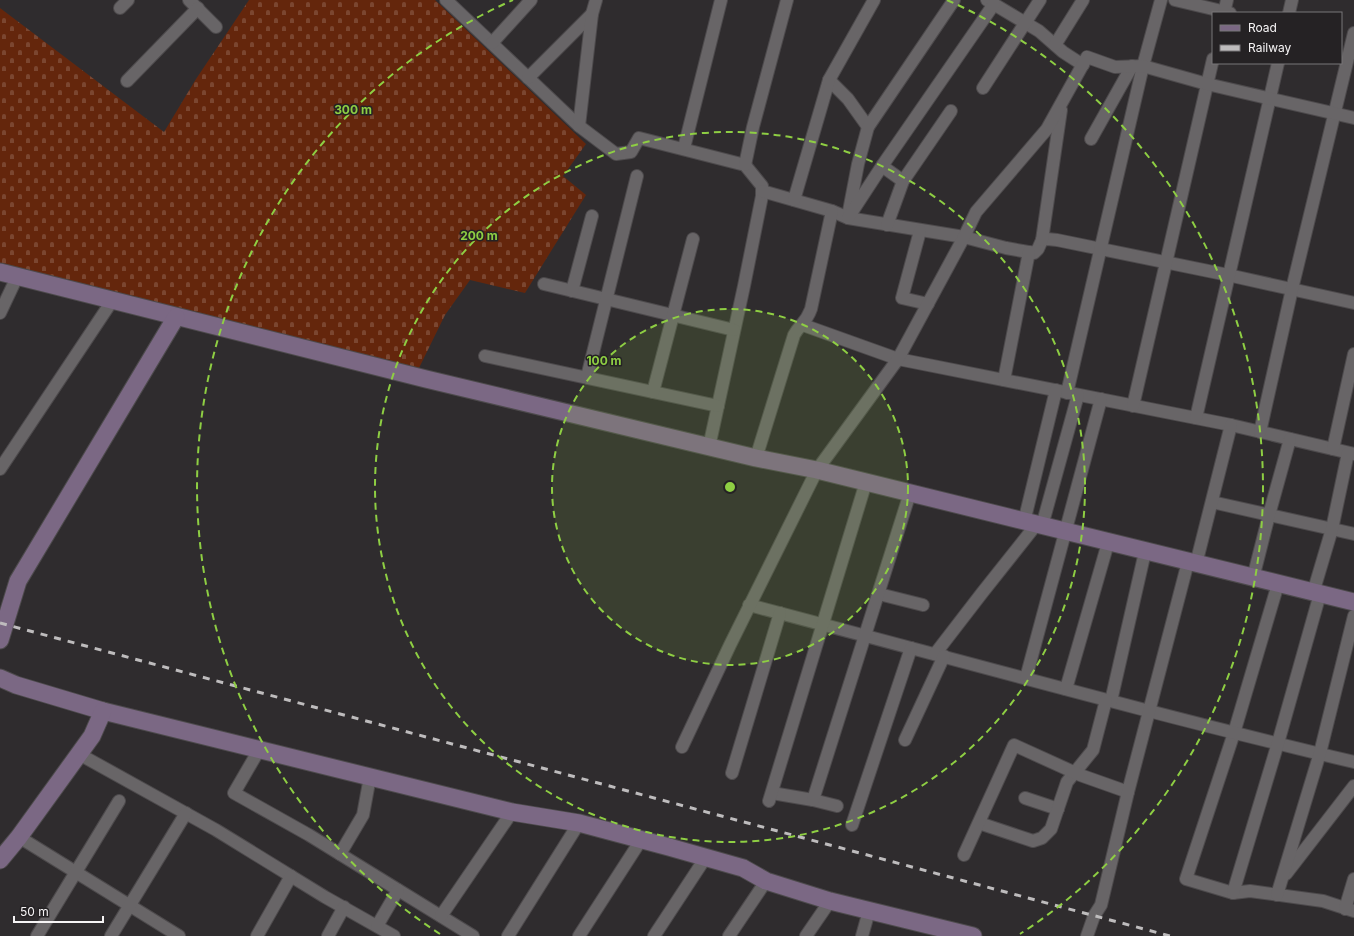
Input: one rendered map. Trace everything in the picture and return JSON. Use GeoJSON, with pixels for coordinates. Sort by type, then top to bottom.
{"type":"FeatureCollection","features":[{"type":"Feature","properties":{"kind":"street"},"geometry":{"type":"LineString","coordinates":[[492,43],[531,0]]}},
{"type":"Feature","properties":{"kind":"street"},"geometry":{"type":"LineString","coordinates":[[579,126],[592,14],[596,0]]}},
{"type":"Feature","properties":{"kind":"street"},"geometry":{"type":"LineString","coordinates":[[684,148],[721,0]]}},
{"type":"Feature","properties":{"kind":"street"},"geometry":{"type":"LineString","coordinates":[[746,165],[754,126],[787,0]]}},
{"type":"Feature","properties":{"kind":"street"},"geometry":{"type":"LineString","coordinates":[[794,200],[829,80],[874,0]]}},
{"type":"Feature","properties":{"kind":"street"},"geometry":{"type":"LineString","coordinates":[[848,218],[858,164],[868,127],[954,0]]}},
{"type":"Feature","properties":{"kind":"street"},"geometry":{"type":"LineString","coordinates":[[983,88],[1040,0]]}},
{"type":"Feature","properties":{"kind":"street"},"geometry":{"type":"LineString","coordinates":[[1055,45],[1083,0]]}},
{"type":"Feature","properties":{"kind":"street"},"geometry":{"type":"LineString","coordinates":[[905,740],[940,655],[982,593],[1034,524],[1101,249],[1137,66],[1161,0]]}},
{"type":"Feature","properties":{"kind":"street"},"geometry":{"type":"LineString","coordinates":[[1175,0],[1226,9]]}},
{"type":"Feature","properties":{"kind":"street"},"geometry":{"type":"LineString","coordinates":[[1289,12],[1292,0]]}},
{"type":"Feature","properties":{"kind":"street"},"geometry":{"type":"LineString","coordinates":[[452,2],[492,43],[579,126],[616,154],[631,152],[639,138],[684,148],[746,165],[762,186],[734,330],[709,447]]}},
{"type":"Feature","properties":{"kind":"street"},"geometry":{"type":"LineString","coordinates":[[848,218],[990,2],[1039,31],[1063,52],[1083,65]]}},
{"type":"Feature","properties":{"kind":"street"},"geometry":{"type":"LineString","coordinates":[[127,81],[194,4],[216,26]]}},
{"type":"Feature","properties":{"kind":"street"},"geometry":{"type":"LineString","coordinates":[[528,78],[592,14]]}},
{"type":"Feature","properties":{"kind":"street"},"geometry":{"type":"LineString","coordinates":[[1260,432],[1350,39]]}},
{"type":"Feature","properties":{"kind":"street"},"geometry":{"type":"LineString","coordinates":[[682,747],[749,606],[817,470],[898,359],[976,212],[1047,129],[1087,57],[1115,67],[1137,66],[1354,118]]}},
{"type":"Feature","properties":{"kind":"street"},"geometry":{"type":"LineString","coordinates":[[1133,406],[1212,63]]}},
{"type":"Feature","properties":{"kind":"street"},"geometry":{"type":"LineString","coordinates":[[1196,418],[1278,64]]}},
{"type":"Feature","properties":{"kind":"street"},"geometry":{"type":"LineString","coordinates":[[1090,139],[1137,66]]}},
{"type":"Feature","properties":{"kind":"street"},"geometry":{"type":"LineString","coordinates":[[829,80],[848,99],[868,127]]}},
{"type":"Feature","properties":{"kind":"street"},"geometry":{"type":"LineString","coordinates":[[762,191],[832,211],[848,218],[964,237],[1006,248],[1034,253],[1038,250],[1042,240],[1062,104]]}},
{"type":"Feature","properties":{"kind":"street"},"geometry":{"type":"LineString","coordinates":[[886,225],[903,181],[951,111]]}},
{"type":"Feature","properties":{"kind":"street"},"geometry":{"type":"LineString","coordinates":[[882,166],[903,181]]}},
{"type":"Feature","properties":{"kind":"street"},"geometry":{"type":"LineString","coordinates":[[587,378],[637,176]]}},
{"type":"Feature","properties":{"kind":"street"},"geometry":{"type":"LineString","coordinates":[[756,458],[794,335],[798,328],[803,325],[811,309],[832,211]]}},
{"type":"Feature","properties":{"kind":"street"},"geometry":{"type":"LineString","coordinates":[[572,291],[592,216]]}},
{"type":"Feature","properties":{"kind":"street"},"geometry":{"type":"LineString","coordinates":[[920,231],[902,298],[928,304]]}},
{"type":"Feature","properties":{"kind":"street"},"geometry":{"type":"LineString","coordinates":[[1042,240],[1048,238],[1229,275],[1354,303]]}},
{"type":"Feature","properties":{"kind":"street"},"geometry":{"type":"LineString","coordinates":[[653,392],[693,239]]}},
{"type":"Feature","properties":{"kind":"street"},"geometry":{"type":"LineString","coordinates":[[1004,380],[1029,252]]}},
{"type":"Feature","properties":{"kind":"street"},"geometry":{"type":"LineString","coordinates":[[0,272],[176,317],[709,447],[817,470],[1144,552],[1354,602]]}},
{"type":"Feature","properties":{"kind":"street"},"geometry":{"type":"LineString","coordinates":[[0,313],[17,277]]}},
{"type":"Feature","properties":{"kind":"street"},"geometry":{"type":"LineString","coordinates":[[544,284],[734,330]]}},
{"type":"Feature","properties":{"kind":"street"},"geometry":{"type":"LineString","coordinates":[[0,469],[112,301]]}},
{"type":"Feature","properties":{"kind":"street"},"geometry":{"type":"LineString","coordinates":[[0,640],[18,581],[176,317]]}},
{"type":"Feature","properties":{"kind":"street"},"geometry":{"type":"LineString","coordinates":[[803,325],[898,359],[1231,425],[1351,454],[1278,743],[1233,893]]}},
{"type":"Feature","properties":{"kind":"street"},"geometry":{"type":"LineString","coordinates":[[1333,449],[1354,354]]}},
{"type":"Feature","properties":{"kind":"street"},"geometry":{"type":"LineString","coordinates":[[486,356],[718,406]]}},
{"type":"Feature","properties":{"kind":"street"},"geometry":{"type":"LineString","coordinates":[[1034,524],[1067,393]]}},
{"type":"Feature","properties":{"kind":"street"},"geometry":{"type":"LineString","coordinates":[[1026,678],[1101,399]]}},
{"type":"Feature","properties":{"kind":"street"},"geometry":{"type":"LineString","coordinates":[[1087,936],[1094,916],[1101,905],[1128,792],[1192,563],[1212,502],[1231,425]]}},
{"type":"Feature","properties":{"kind":"street"},"geometry":{"type":"LineString","coordinates":[[1253,578],[1290,439]]}},
{"type":"Feature","properties":{"kind":"street"},"geometry":{"type":"LineString","coordinates":[[837,806],[813,800],[770,797],[866,482]]}},
{"type":"Feature","properties":{"kind":"street"},"geometry":{"type":"LineString","coordinates":[[813,800],[910,493]]}},
{"type":"Feature","properties":{"kind":"street"},"geometry":{"type":"LineString","coordinates":[[1212,502],[1354,534]]}},
{"type":"Feature","properties":{"kind":"street"},"geometry":{"type":"LineString","coordinates":[[1066,689],[1108,543]]}},
{"type":"Feature","properties":{"kind":"street"},"geometry":{"type":"LineString","coordinates":[[979,823],[1033,841],[1042,838],[1051,829],[1067,782],[1076,773],[1093,750],[1108,700],[1144,552]]}},
{"type":"Feature","properties":{"kind":"street"},"geometry":{"type":"LineString","coordinates":[[1278,584],[1234,733],[1186,879],[1233,893],[1250,890],[1278,894],[1323,901],[1350,910],[1354,879]]}},
{"type":"Feature","properties":{"kind":"street"},"geometry":{"type":"LineString","coordinates":[[879,594],[923,605]]}},
{"type":"Feature","properties":{"kind":"street"},"geometry":{"type":"LineString","coordinates":[[749,606],[1234,733],[1354,762]]}},
{"type":"Feature","properties":{"kind":"street"},"geometry":{"type":"LineString","coordinates":[[732,773],[780,613]]}},
{"type":"Feature","properties":{"kind":"street"},"geometry":{"type":"LineString","coordinates":[[1278,894],[1320,753],[1354,616]]}},
{"type":"Feature","properties":{"kind":"street"},"geometry":{"type":"LineString","coordinates":[[852,825],[911,648]]}},
{"type":"Feature","properties":{"kind":"street"},"geometry":{"type":"LineString","coordinates":[[0,678],[16,685],[102,711],[512,812],[578,823],[743,868],[766,882],[830,901],[973,936]]}},
{"type":"Feature","properties":{"kind":"street"},"geometry":{"type":"LineString","coordinates":[[0,860],[19,837],[92,736],[102,711]]}},
{"type":"Feature","properties":{"kind":"street"},"geometry":{"type":"LineString","coordinates":[[964,855],[1014,745],[1076,773],[1128,792]]}},
{"type":"Feature","properties":{"kind":"street"},"geometry":{"type":"LineString","coordinates":[[259,750],[234,793],[309,835],[473,936]]}},
{"type":"Feature","properties":{"kind":"street"},"geometry":{"type":"LineString","coordinates":[[79,754],[186,813],[389,935]]}},
{"type":"Feature","properties":{"kind":"street"},"geometry":{"type":"LineString","coordinates":[[340,854],[363,815],[370,777]]}},
{"type":"Feature","properties":{"kind":"street"},"geometry":{"type":"LineString","coordinates":[[1282,880],[1354,786]]}},
{"type":"Feature","properties":{"kind":"street"},"geometry":{"type":"LineString","coordinates":[[1025,798],[1058,809]]}},
{"type":"Feature","properties":{"kind":"street"},"geometry":{"type":"LineString","coordinates":[[37,936],[119,801]]}},
{"type":"Feature","properties":{"kind":"street"},"geometry":{"type":"LineString","coordinates":[[441,916],[512,812]]}},
{"type":"Feature","properties":{"kind":"street"},"geometry":{"type":"LineString","coordinates":[[111,936],[186,813]]}},
{"type":"Feature","properties":{"kind":"street"},"geometry":{"type":"LineString","coordinates":[[508,936],[578,823]]}},
{"type":"Feature","properties":{"kind":"street"},"geometry":{"type":"LineString","coordinates":[[19,837],[179,936]]}},
{"type":"Feature","properties":{"kind":"street"},"geometry":{"type":"LineString","coordinates":[[579,936],[641,840]]}},
{"type":"Feature","properties":{"kind":"street"},"geometry":{"type":"LineString","coordinates":[[654,936],[706,857]]}},
{"type":"Feature","properties":{"kind":"street"},"geometry":{"type":"LineString","coordinates":[[257,936],[291,876]]}},
{"type":"Feature","properties":{"kind":"street"},"geometry":{"type":"LineString","coordinates":[[729,936],[766,882]]}},
{"type":"Feature","properties":{"kind":"street"},"geometry":{"type":"LineString","coordinates":[[376,926],[398,890]]}},
{"type":"Feature","properties":{"kind":"street"},"geometry":{"type":"LineString","coordinates":[[806,936],[830,901]]}},
{"type":"Feature","properties":{"kind":"street"},"geometry":{"type":"LineString","coordinates":[[328,936],[344,908]]}},
{"type":"Feature","properties":{"kind":"street"},"geometry":{"type":"LineString","coordinates":[[862,936],[869,910]]}},
{"type":"Feature","properties":{"kind":"green space"},"geometry":{"type":"Polygon","coordinates":[[[249,0],[435,0],[586,144],[563,176],[586,195],[525,293],[470,280],[445,315],[419,368],[0,265],[0,8],[164,132],[196,79],[249,0]]]}},
{"type":"Feature","properties":{"kind":"railway"},"geometry":{"type":"LineString","coordinates":[[0,623],[1170,936]]}}]}
